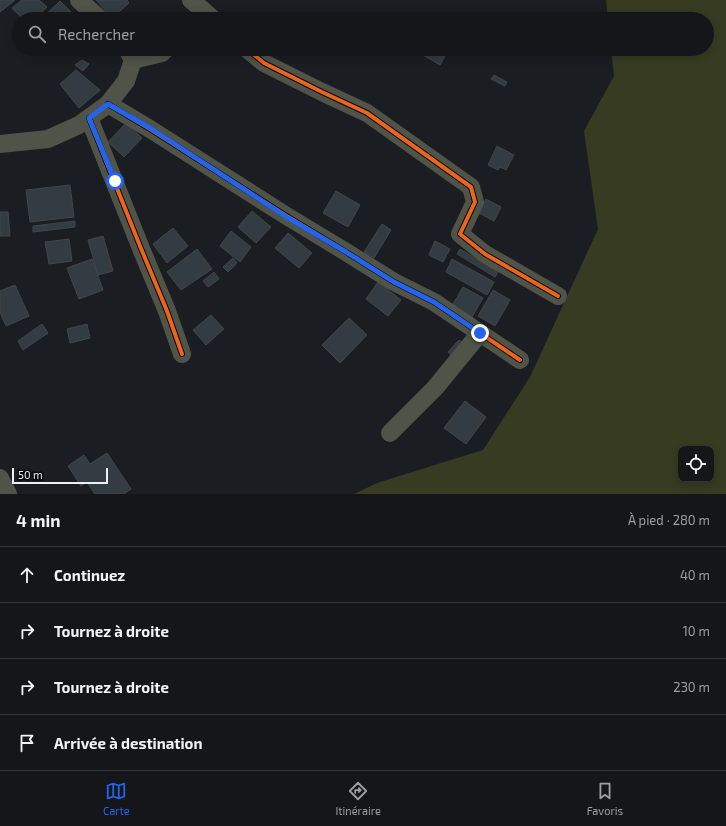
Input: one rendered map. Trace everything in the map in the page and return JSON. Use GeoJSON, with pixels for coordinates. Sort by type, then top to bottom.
{"type":"FeatureCollection","features":[{"type":"Feature","properties":{"kind":"street"},"geometry":{"type":"LineString","coordinates":[[79,0],[92,12]]}},
{"type":"Feature","properties":{"kind":"street"},"geometry":{"type":"LineString","coordinates":[[0,144],[48,139],[79,125],[108,104],[126,81],[130,56]]}},
{"type":"Feature","properties":{"kind":"street"},"geometry":{"type":"LineString","coordinates":[[255,56],[264,64],[367,113],[471,187],[476,202],[460,234],[485,254],[558,296]]}},
{"type":"Feature","properties":{"kind":"street"},"geometry":{"type":"LineString","coordinates":[[108,104],[150,128],[285,216],[394,282],[434,302],[520,360]]}},
{"type":"Feature","properties":{"kind":"street"},"geometry":{"type":"LineString","coordinates":[[89,118],[167,311],[182,354]]}},
{"type":"Feature","properties":{"kind":"street"},"geometry":{"type":"LineString","coordinates":[[390,433],[434,388],[480,333]]}},
{"type":"Feature","properties":{"kind":"street"},"geometry":{"type":"LineString","coordinates":[[0,478],[8,494]]}},
{"type":"Feature","properties":{"kind":"green space"},"geometry":{"type":"Polygon","coordinates":[[[606,0],[726,0],[726,494],[354,494],[377,483],[483,450],[530,377],[598,229],[584,131],[614,76],[612,56],[714,56],[714,12],[607,12],[606,0]]]}},
{"type":"Feature","properties":{"kind":"building"},"geometry":{"type":"Polygon","coordinates":[[[0,0],[15,0],[0,12],[0,0]]]}},
{"type":"Feature","properties":{"kind":"building"},"geometry":{"type":"Polygon","coordinates":[[[22,0],[39,0],[47,7],[42,12],[16,12],[12,8],[22,0]]]}},
{"type":"Feature","properties":{"kind":"building"},"geometry":{"type":"Polygon","coordinates":[[[96,0],[127,0],[129,3],[119,12],[107,12],[96,0]]]}},
{"type":"Feature","properties":{"kind":"building"},"geometry":{"type":"Polygon","coordinates":[[[60,1],[71,12],[48,12],[60,1]]]}},
{"type":"Feature","properties":{"kind":"building"},"geometry":{"type":"Polygon","coordinates":[[[425,56],[445,56],[440,65],[425,56]]]}},
{"type":"Feature","properties":{"kind":"building"},"geometry":{"type":"Polygon","coordinates":[[[82,60],[89,64],[83,71],[75,65],[82,60]]]}},
{"type":"Feature","properties":{"kind":"building"},"geometry":{"type":"Polygon","coordinates":[[[76,70],[100,90],[79,108],[60,84],[76,70]]]}},
{"type":"Feature","properties":{"kind":"building"},"geometry":{"type":"Polygon","coordinates":[[[494,75],[507,82],[505,86],[491,79],[494,75]]]}},
{"type":"Feature","properties":{"kind":"building"},"geometry":{"type":"Polygon","coordinates":[[[126,123],[142,138],[124,157],[108,142],[126,123]]]}},
{"type":"Feature","properties":{"kind":"building"},"geometry":{"type":"Polygon","coordinates":[[[497,146],[514,155],[506,170],[500,167],[498,170],[488,165],[497,146]]]}},
{"type":"Feature","properties":{"kind":"building"},"geometry":{"type":"Polygon","coordinates":[[[70,185],[74,217],[30,222],[26,190],[70,185]]]}},
{"type":"Feature","properties":{"kind":"building"},"geometry":{"type":"Polygon","coordinates":[[[336,191],[360,205],[348,227],[323,213],[336,191]]]}},
{"type":"Feature","properties":{"kind":"building"},"geometry":{"type":"Polygon","coordinates":[[[486,199],[501,207],[494,221],[479,213],[486,199]]]}},
{"type":"Feature","properties":{"kind":"building"},"geometry":{"type":"Polygon","coordinates":[[[252,211],[271,227],[256,243],[238,227],[252,211]]]}},
{"type":"Feature","properties":{"kind":"building"},"geometry":{"type":"Polygon","coordinates":[[[0,212],[8,212],[10,236],[0,236],[0,212]]]}},
{"type":"Feature","properties":{"kind":"building"},"geometry":{"type":"Polygon","coordinates":[[[75,221],[75,227],[33,232],[33,226],[75,221]]]}},
{"type":"Feature","properties":{"kind":"building"},"geometry":{"type":"Polygon","coordinates":[[[382,224],[391,230],[374,258],[364,252],[382,224]]]}},
{"type":"Feature","properties":{"kind":"building"},"geometry":{"type":"Polygon","coordinates":[[[173,228],[188,246],[167,263],[153,244],[173,228]]]}},
{"type":"Feature","properties":{"kind":"building"},"geometry":{"type":"Polygon","coordinates":[[[231,231],[251,247],[240,262],[220,246],[231,231]]]}},
{"type":"Feature","properties":{"kind":"building"},"geometry":{"type":"Polygon","coordinates":[[[288,233],[312,253],[299,268],[275,248],[288,233]]]}},
{"type":"Feature","properties":{"kind":"building"},"geometry":{"type":"Polygon","coordinates":[[[103,236],[113,271],[98,275],[88,240],[103,236]]]}},
{"type":"Feature","properties":{"kind":"building"},"geometry":{"type":"Polygon","coordinates":[[[69,239],[72,261],[49,264],[45,242],[69,239]]]}},
{"type":"Feature","properties":{"kind":"building"},"geometry":{"type":"Polygon","coordinates":[[[435,241],[450,249],[443,262],[429,255],[435,241]]]}},
{"type":"Feature","properties":{"kind":"building"},"geometry":{"type":"Polygon","coordinates":[[[197,249],[212,269],[181,290],[167,272],[197,249]]]}},
{"type":"Feature","properties":{"kind":"building"},"geometry":{"type":"Polygon","coordinates":[[[460,249],[498,272],[495,277],[457,254],[460,249]]]}},
{"type":"Feature","properties":{"kind":"building"},"geometry":{"type":"Polygon","coordinates":[[[233,258],[237,263],[228,272],[223,267],[233,258]]]}},
{"type":"Feature","properties":{"kind":"building"},"geometry":{"type":"Polygon","coordinates":[[[92,259],[103,290],[79,299],[67,268],[92,259]]]}},
{"type":"Feature","properties":{"kind":"building"},"geometry":{"type":"Polygon","coordinates":[[[452,259],[494,282],[487,295],[446,272],[452,259]]]}},
{"type":"Feature","properties":{"kind":"building"},"geometry":{"type":"Polygon","coordinates":[[[214,272],[219,279],[208,287],[203,281],[214,272]]]}},
{"type":"Feature","properties":{"kind":"building"},"geometry":{"type":"Polygon","coordinates":[[[378,282],[401,300],[388,316],[366,299],[378,282]]]}},
{"type":"Feature","properties":{"kind":"building"},"geometry":{"type":"Polygon","coordinates":[[[15,285],[29,316],[6,326],[0,312],[0,291],[15,285]]]}},
{"type":"Feature","properties":{"kind":"building"},"geometry":{"type":"Polygon","coordinates":[[[463,287],[483,298],[472,317],[452,306],[463,287]]]}},
{"type":"Feature","properties":{"kind":"building"},"geometry":{"type":"Polygon","coordinates":[[[493,290],[510,300],[495,326],[478,316],[493,290]]]}},
{"type":"Feature","properties":{"kind":"building"},"geometry":{"type":"Polygon","coordinates":[[[211,315],[224,329],[206,345],[193,330],[211,315]]]}},
{"type":"Feature","properties":{"kind":"building"},"geometry":{"type":"Polygon","coordinates":[[[349,318],[367,335],[340,363],[322,345],[349,318]]]}},
{"type":"Feature","properties":{"kind":"building"},"geometry":{"type":"Polygon","coordinates":[[[42,324],[48,333],[23,350],[18,341],[42,324]]]}},
{"type":"Feature","properties":{"kind":"building"},"geometry":{"type":"Polygon","coordinates":[[[87,324],[90,338],[70,343],[67,329],[87,324]]]}},
{"type":"Feature","properties":{"kind":"building"},"geometry":{"type":"Polygon","coordinates":[[[459,340],[465,345],[454,358],[448,352],[459,340]]]}},
{"type":"Feature","properties":{"kind":"building"},"geometry":{"type":"Polygon","coordinates":[[[465,401],[486,417],[466,444],[444,428],[465,401]]]}},
{"type":"Feature","properties":{"kind":"building"},"geometry":{"type":"Polygon","coordinates":[[[107,453],[131,489],[124,494],[95,494],[87,482],[81,486],[68,466],[84,455],[90,464],[107,453]]]}},
{"type":"Feature","properties":{"kind":"cycle path"},"geometry":{"type":"LineString","coordinates":[[256,56],[264,63],[367,113],[471,187],[475,202],[460,234],[485,254],[558,296]]}},
{"type":"Feature","properties":{"kind":"cycle path"},"geometry":{"type":"LineString","coordinates":[[108,104],[394,282],[434,302],[520,360]]}},
{"type":"Feature","properties":{"kind":"cycle path"},"geometry":{"type":"LineString","coordinates":[[89,118],[167,311],[182,354]]}},
{"type":"Feature","properties":{"kind":"route"},"geometry":{"type":"LineString","coordinates":[[115,181],[89,118],[108,104],[150,128],[285,216],[394,282],[434,302],[480,333]]}}]}
